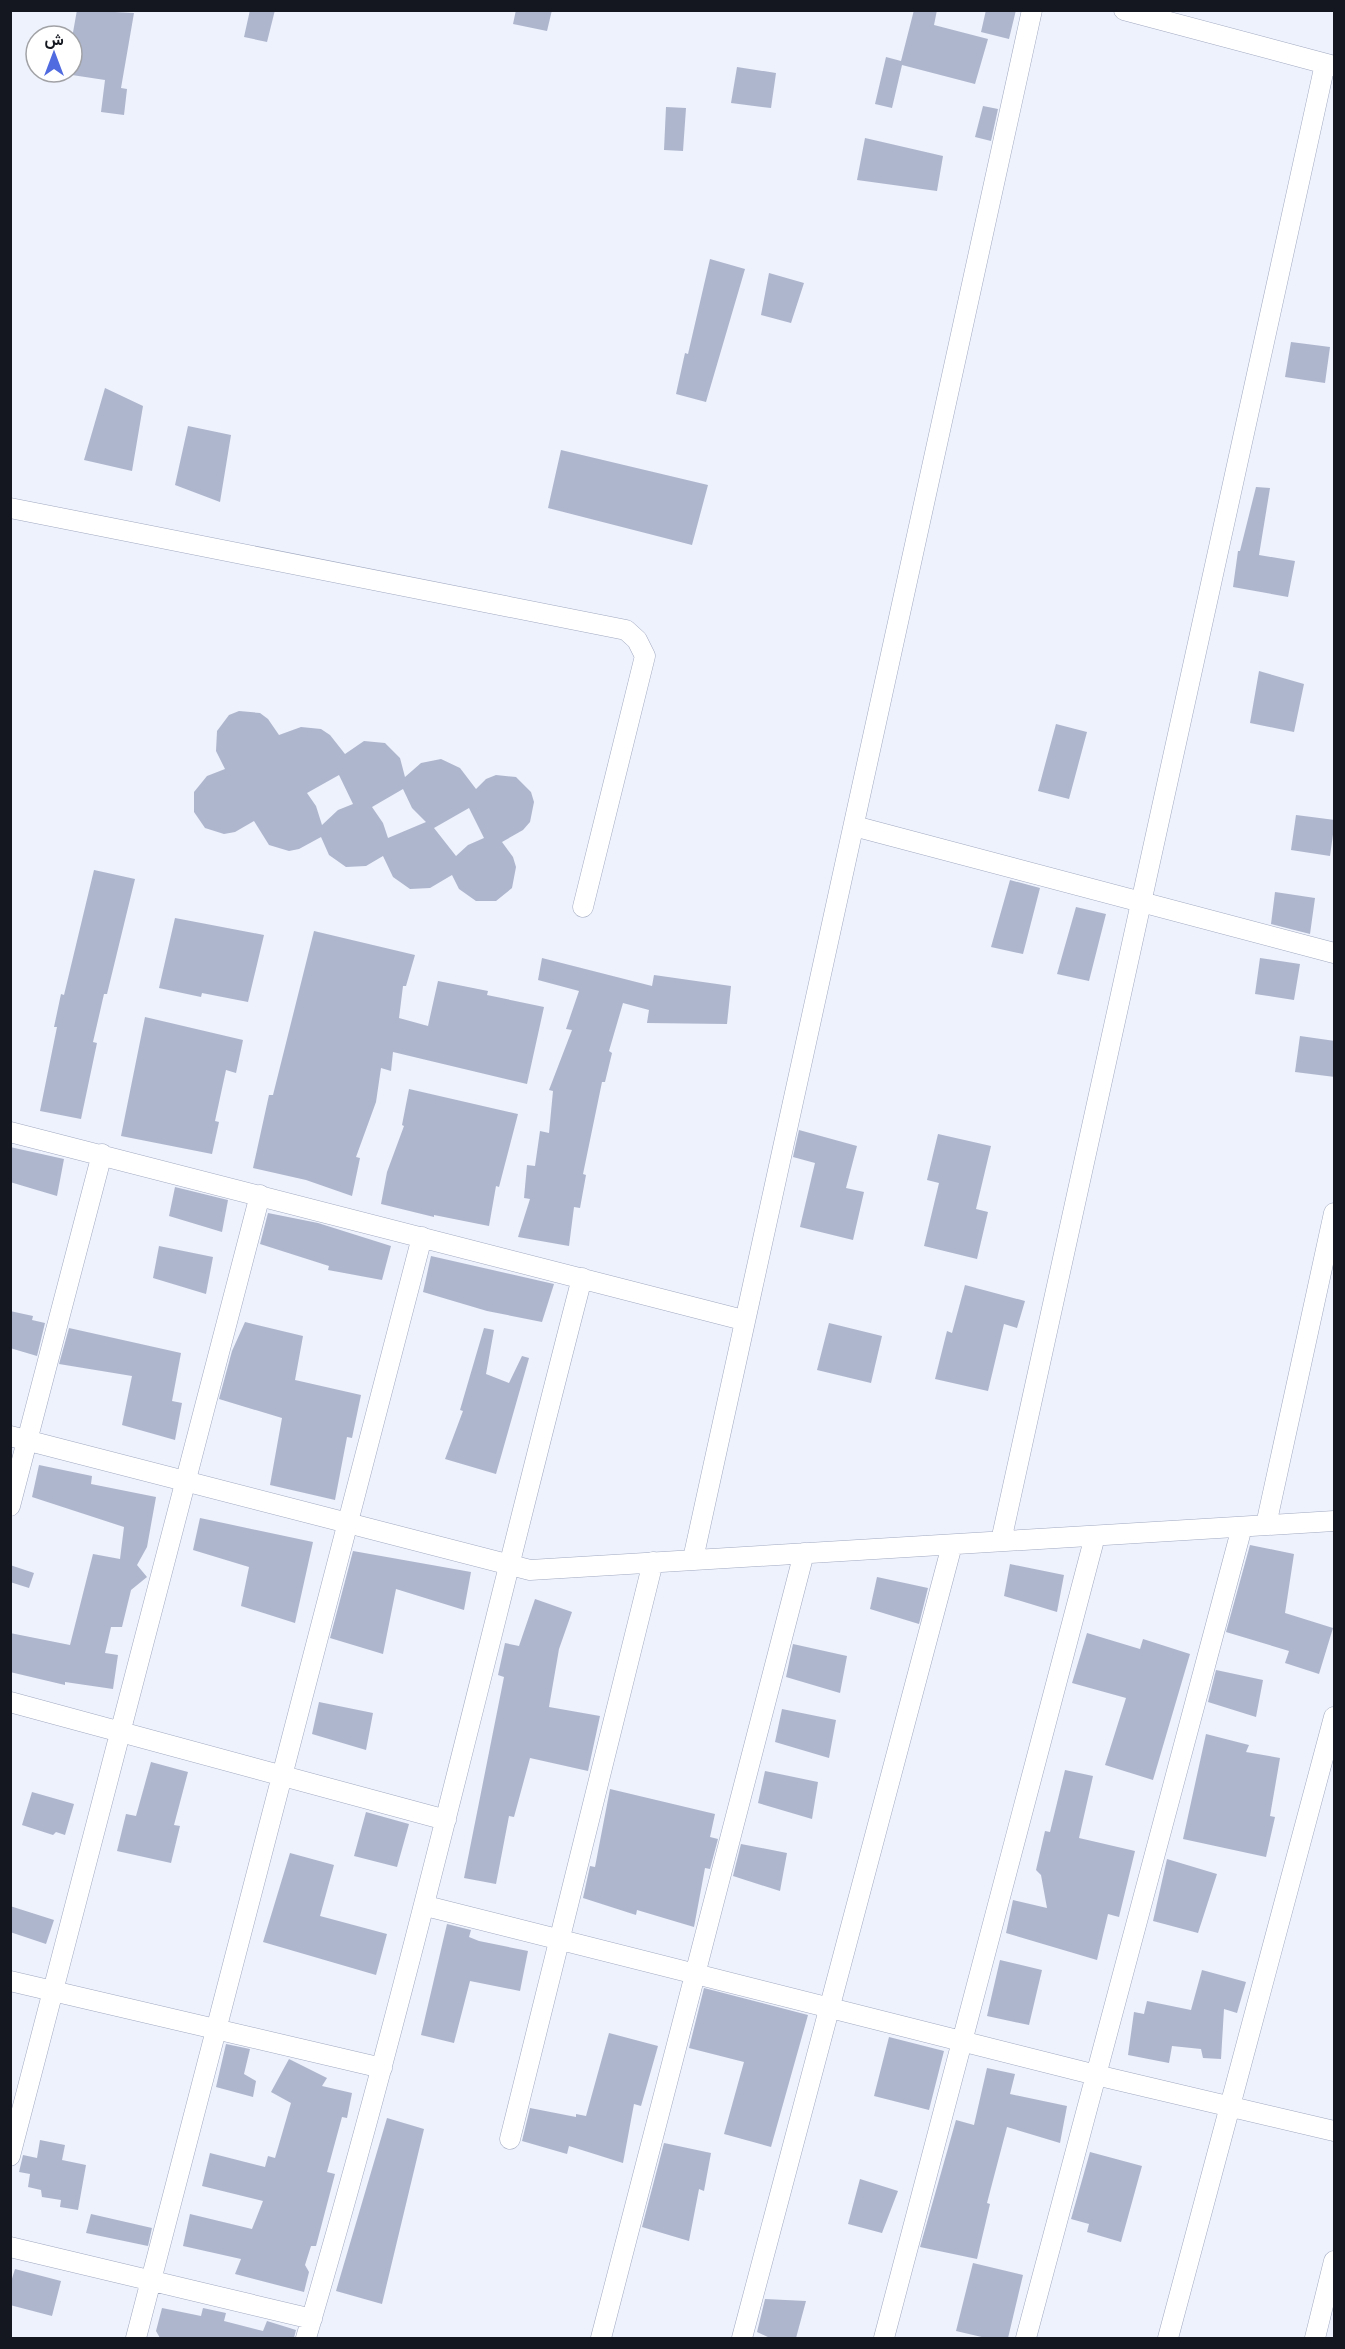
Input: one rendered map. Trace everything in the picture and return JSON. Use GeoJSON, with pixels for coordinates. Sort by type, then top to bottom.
{"type":"FeatureCollection","features":[{"type":"Feature","properties":{"kind":"street"},"geometry":{"type":"LineString","coordinates":[[693,1559],[743,1320],[854,826],[1032,10]]}},
{"type":"Feature","properties":{"kind":"street"},"geometry":{"type":"LineString","coordinates":[[1001,1541],[1141,900],[1330,65],[1124,10]]}},
{"type":"Feature","properties":{"kind":"street"},"geometry":{"type":"LineString","coordinates":[[10,508],[626,630],[638,640],[645,656],[583,907]]}},
{"type":"Feature","properties":{"kind":"street"},"geometry":{"type":"LineString","coordinates":[[854,826],[1335,953]]}},
{"type":"Feature","properties":{"kind":"street"},"geometry":{"type":"LineString","coordinates":[[10,1132],[743,1320]]}},
{"type":"Feature","properties":{"kind":"street"},"geometry":{"type":"LineString","coordinates":[[10,1506],[19,1438],[102,1154]]}},
{"type":"Feature","properties":{"kind":"street"},"geometry":{"type":"LineString","coordinates":[[10,2156],[260,1195]]}},
{"type":"Feature","properties":{"kind":"street"},"geometry":{"type":"LineString","coordinates":[[1266,1525],[1335,1213]]}},
{"type":"Feature","properties":{"kind":"street"},"geometry":{"type":"LineString","coordinates":[[136,2338],[422,1237]]}},
{"type":"Feature","properties":{"kind":"street"},"geometry":{"type":"LineString","coordinates":[[10,2247],[151,2280],[312,2333],[426,1906],[508,1566],[582,1278]]}},
{"type":"Feature","properties":{"kind":"street"},"geometry":{"type":"LineString","coordinates":[[19,1438],[508,1566],[548,1571],[693,1559],[1335,1521]]}},
{"type":"Feature","properties":{"kind":"street"},"geometry":{"type":"LineString","coordinates":[[1026,2338],[1242,1527]]}},
{"type":"Feature","properties":{"kind":"street"},"geometry":{"type":"LineString","coordinates":[[884,2338],[1095,1536]]}},
{"type":"Feature","properties":{"kind":"street"},"geometry":{"type":"LineString","coordinates":[[742,2338],[952,1545]]}},
{"type":"Feature","properties":{"kind":"street"},"geometry":{"type":"LineString","coordinates":[[601,2338],[804,1553]]}},
{"type":"Feature","properties":{"kind":"street"},"geometry":{"type":"LineString","coordinates":[[510,2139],[653,1562]]}},
{"type":"Feature","properties":{"kind":"street"},"geometry":{"type":"LineString","coordinates":[[10,1702],[446,1820]]}},
{"type":"Feature","properties":{"kind":"street"},"geometry":{"type":"LineString","coordinates":[[1168,2338],[1335,1717]]}},
{"type":"Feature","properties":{"kind":"street"},"geometry":{"type":"LineString","coordinates":[[426,1906],[830,2006],[1096,2075],[1335,2131]]}},
{"type":"Feature","properties":{"kind":"street"},"geometry":{"type":"LineString","coordinates":[[10,1981],[382,2068]]}},
{"type":"Feature","properties":{"kind":"street"},"geometry":{"type":"LineString","coordinates":[[1315,2338],[1335,2261]]}},
{"type":"Feature","properties":{"kind":"building"},"geometry":{"type":"Polygon","coordinates":[[[77,10],[134,13],[121,88],[127,89],[124,115],[101,112],[105,80],[84,77],[84,24],[74,24],[77,10]]]}},
{"type":"Feature","properties":{"kind":"building"},"geometry":{"type":"Polygon","coordinates":[[[250,10],[275,10],[267,42],[244,37],[250,10]]]}},
{"type":"Feature","properties":{"kind":"building"},"geometry":{"type":"Polygon","coordinates":[[[516,10],[552,10],[547,31],[513,24],[516,10]]]}},
{"type":"Feature","properties":{"kind":"building"},"geometry":{"type":"Polygon","coordinates":[[[914,10],[937,10],[934,25],[988,39],[975,84],[902,65],[892,108],[875,104],[886,57],[901,61],[914,10]]]}},
{"type":"Feature","properties":{"kind":"building"},"geometry":{"type":"Polygon","coordinates":[[[986,10],[1016,10],[1009,39],[981,32],[986,10]]]}},
{"type":"Feature","properties":{"kind":"building"},"geometry":{"type":"Polygon","coordinates":[[[737,67],[776,73],[771,108],[731,103],[737,67]]]}},
{"type":"Feature","properties":{"kind":"building"},"geometry":{"type":"Polygon","coordinates":[[[983,106],[998,109],[991,141],[975,137],[983,106]]]}},
{"type":"Feature","properties":{"kind":"building"},"geometry":{"type":"Polygon","coordinates":[[[666,107],[686,108],[683,151],[664,150],[666,107]]]}},
{"type":"Feature","properties":{"kind":"building"},"geometry":{"type":"Polygon","coordinates":[[[865,138],[943,156],[937,191],[857,180],[865,138]]]}},
{"type":"Feature","properties":{"kind":"building"},"geometry":{"type":"Polygon","coordinates":[[[710,259],[745,269],[706,402],[676,394],[685,353],[688,354],[710,259]]]}},
{"type":"Feature","properties":{"kind":"building"},"geometry":{"type":"Polygon","coordinates":[[[769,273],[804,283],[791,323],[761,315],[769,273]]]}},
{"type":"Feature","properties":{"kind":"building"},"geometry":{"type":"Polygon","coordinates":[[[1291,342],[1330,347],[1325,383],[1285,377],[1291,342]]]}},
{"type":"Feature","properties":{"kind":"building"},"geometry":{"type":"Polygon","coordinates":[[[105,388],[143,406],[132,471],[84,460],[105,388]]]}},
{"type":"Feature","properties":{"kind":"building"},"geometry":{"type":"Polygon","coordinates":[[[188,426],[231,435],[220,502],[175,485],[188,426]]]}},
{"type":"Feature","properties":{"kind":"building"},"geometry":{"type":"Polygon","coordinates":[[[561,450],[708,485],[692,545],[548,508],[561,450]]]}},
{"type":"Feature","properties":{"kind":"building"},"geometry":{"type":"Polygon","coordinates":[[[1256,487],[1270,488],[1259,555],[1295,561],[1288,597],[1233,587],[1238,551],[1240,551],[1256,487]]]}},
{"type":"Feature","properties":{"kind":"building"},"geometry":{"type":"Polygon","coordinates":[[[1259,671],[1304,684],[1294,732],[1250,723],[1259,671]]]}},
{"type":"Feature","properties":{"kind":"building"},"geometry":{"type":"Polygon","coordinates":[[[239,711],[260,713],[268,719],[279,735],[301,727],[321,729],[330,735],[345,754],[364,741],[385,743],[400,758],[405,777],[421,763],[441,759],[460,768],[476,789],[486,779],[496,775],[516,777],[531,792],[534,802],[530,822],[523,830],[502,842],[513,857],[516,867],[512,888],[496,901],[476,901],[459,889],[452,875],[430,888],[410,889],[393,877],[383,856],[366,866],[346,867],[329,855],[321,837],[299,849],[289,851],[269,845],[254,821],[235,832],[224,834],[205,828],[194,812],[194,792],[207,776],[225,769],[216,751],[217,731],[229,715],[239,711]],[[339,775],[307,793],[316,806],[322,825],[338,810],[353,804],[339,775]],[[403,789],[372,807],[383,823],[388,838],[426,822],[412,808],[403,789]],[[469,808],[434,828],[456,856],[468,845],[484,838],[469,808]]]}},
{"type":"Feature","properties":{"kind":"building"},"geometry":{"type":"Polygon","coordinates":[[[1056,724],[1087,732],[1069,799],[1038,791],[1056,724]]]}},
{"type":"Feature","properties":{"kind":"building"},"geometry":{"type":"Polygon","coordinates":[[[1296,815],[1335,820],[1330,856],[1291,850],[1296,815]]]}},
{"type":"Feature","properties":{"kind":"building"},"geometry":{"type":"Polygon","coordinates":[[[94,870],[135,879],[93,1042],[97,1043],[81,1119],[40,1111],[57,1027],[54,1027],[61,994],[64,995],[94,870]]]}},
{"type":"Feature","properties":{"kind":"building"},"geometry":{"type":"Polygon","coordinates":[[[1010,880],[1040,888],[1023,954],[991,947],[1010,880]]]}},
{"type":"Feature","properties":{"kind":"building"},"geometry":{"type":"Polygon","coordinates":[[[1275,892],[1315,898],[1310,934],[1271,924],[1275,892]]]}},
{"type":"Feature","properties":{"kind":"building"},"geometry":{"type":"Polygon","coordinates":[[[1076,907],[1106,914],[1089,981],[1057,974],[1076,907]]]}},
{"type":"Feature","properties":{"kind":"building"},"geometry":{"type":"Polygon","coordinates":[[[175,918],[264,935],[248,1002],[202,993],[201,997],[159,988],[175,918]]]}},
{"type":"Feature","properties":{"kind":"building"},"geometry":{"type":"Polygon","coordinates":[[[314,931],[415,955],[406,986],[403,986],[399,1018],[428,1026],[438,981],[488,991],[487,995],[544,1007],[527,1084],[393,1052],[391,1071],[381,1068],[376,1102],[356,1157],[360,1158],[352,1196],[306,1180],[253,1168],[269,1095],[273,1095],[314,931]]]}},
{"type":"Feature","properties":{"kind":"building"},"geometry":{"type":"Polygon","coordinates":[[[542,958],[652,986],[654,975],[731,986],[727,1024],[647,1023],[649,1010],[623,1003],[609,1051],[612,1053],[605,1082],[602,1082],[583,1174],[586,1175],[580,1208],[574,1207],[569,1246],[518,1237],[530,1199],[524,1198],[527,1165],[535,1166],[540,1131],[549,1133],[553,1091],[549,1090],[572,1030],[566,1029],[579,991],[538,980],[542,958]]]}},
{"type":"Feature","properties":{"kind":"building"},"geometry":{"type":"Polygon","coordinates":[[[1260,958],[1300,964],[1294,1000],[1255,994],[1260,958]]]}},
{"type":"Feature","properties":{"kind":"building"},"geometry":{"type":"Polygon","coordinates":[[[145,1017],[243,1040],[236,1073],[226,1070],[215,1121],[219,1122],[212,1154],[121,1136],[145,1017]]]}},
{"type":"Feature","properties":{"kind":"building"},"geometry":{"type":"Polygon","coordinates":[[[1300,1036],[1335,1041],[1335,1077],[1295,1072],[1300,1036]]]}},
{"type":"Feature","properties":{"kind":"building"},"geometry":{"type":"Polygon","coordinates":[[[409,1089],[518,1114],[499,1187],[496,1186],[489,1226],[434,1215],[434,1217],[381,1204],[387,1172],[404,1126],[402,1125],[409,1089]]]}},
{"type":"Feature","properties":{"kind":"building"},"geometry":{"type":"Polygon","coordinates":[[[799,1130],[857,1146],[846,1188],[864,1192],[853,1240],[800,1227],[815,1163],[793,1157],[799,1130]]]}},
{"type":"Feature","properties":{"kind":"building"},"geometry":{"type":"Polygon","coordinates":[[[938,1134],[991,1146],[976,1209],[988,1212],[977,1259],[924,1246],[939,1183],[927,1180],[938,1134]]]}},
{"type":"Feature","properties":{"kind":"building"},"geometry":{"type":"Polygon","coordinates":[[[10,1147],[64,1159],[57,1196],[10,1182],[10,1147]]]}},
{"type":"Feature","properties":{"kind":"building"},"geometry":{"type":"Polygon","coordinates":[[[175,1187],[228,1200],[222,1232],[169,1216],[175,1187]]]}},
{"type":"Feature","properties":{"kind":"building"},"geometry":{"type":"Polygon","coordinates":[[[268,1213],[318,1223],[391,1246],[382,1280],[328,1270],[329,1266],[260,1244],[268,1213]]]}},
{"type":"Feature","properties":{"kind":"building"},"geometry":{"type":"Polygon","coordinates":[[[159,1246],[213,1257],[206,1294],[153,1278],[159,1246]]]}},
{"type":"Feature","properties":{"kind":"building"},"geometry":{"type":"Polygon","coordinates":[[[431,1256],[554,1284],[542,1322],[487,1311],[423,1292],[431,1256]]]}},
{"type":"Feature","properties":{"kind":"building"},"geometry":{"type":"Polygon","coordinates":[[[965,1285],[1025,1301],[1017,1328],[1004,1324],[988,1391],[935,1379],[947,1331],[952,1333],[965,1285]]]}},
{"type":"Feature","properties":{"kind":"building"},"geometry":{"type":"Polygon","coordinates":[[[10,1311],[33,1316],[32,1320],[45,1323],[37,1356],[10,1348],[10,1311]]]}},
{"type":"Feature","properties":{"kind":"building"},"geometry":{"type":"Polygon","coordinates":[[[245,1322],[303,1336],[295,1380],[361,1395],[352,1438],[347,1437],[335,1500],[270,1485],[282,1418],[219,1399],[232,1351],[245,1322]]]}},
{"type":"Feature","properties":{"kind":"building"},"geometry":{"type":"Polygon","coordinates":[[[829,1323],[882,1336],[871,1383],[817,1370],[829,1323]]]}},
{"type":"Feature","properties":{"kind":"building"},"geometry":{"type":"Polygon","coordinates":[[[69,1328],[181,1353],[172,1401],[182,1403],[175,1440],[122,1425],[132,1376],[59,1364],[69,1328]]]}},
{"type":"Feature","properties":{"kind":"building"},"geometry":{"type":"Polygon","coordinates":[[[484,1328],[494,1330],[486,1374],[509,1383],[522,1356],[529,1358],[496,1474],[445,1459],[463,1411],[460,1410],[484,1328]]]}},
{"type":"Feature","properties":{"kind":"building"},"geometry":{"type":"Polygon","coordinates":[[[39,1465],[92,1476],[91,1484],[156,1497],[147,1547],[137,1565],[147,1577],[131,1590],[122,1627],[111,1627],[105,1653],[118,1655],[113,1689],[65,1682],[65,1685],[10,1672],[10,1633],[70,1645],[93,1554],[120,1559],[124,1527],[32,1497],[39,1465]]]}},
{"type":"Feature","properties":{"kind":"building"},"geometry":{"type":"Polygon","coordinates":[[[200,1518],[313,1542],[295,1623],[241,1606],[249,1567],[193,1550],[200,1518]]]}},
{"type":"Feature","properties":{"kind":"building"},"geometry":{"type":"Polygon","coordinates":[[[1250,1545],[1294,1554],[1285,1613],[1333,1628],[1319,1674],[1285,1663],[1289,1651],[1226,1632],[1250,1545]]]}},
{"type":"Feature","properties":{"kind":"building"},"geometry":{"type":"Polygon","coordinates":[[[353,1551],[471,1572],[464,1610],[396,1589],[383,1654],[330,1638],[353,1551]]]}},
{"type":"Feature","properties":{"kind":"building"},"geometry":{"type":"Polygon","coordinates":[[[1010,1564],[1064,1575],[1057,1612],[1004,1596],[1010,1564]]]}},
{"type":"Feature","properties":{"kind":"building"},"geometry":{"type":"Polygon","coordinates":[[[10,1565],[34,1573],[29,1588],[10,1582],[10,1565]]]}},
{"type":"Feature","properties":{"kind":"building"},"geometry":{"type":"Polygon","coordinates":[[[877,1577],[928,1588],[919,1624],[870,1609],[877,1577]]]}},
{"type":"Feature","properties":{"kind":"building"},"geometry":{"type":"Polygon","coordinates":[[[535,1599],[572,1612],[559,1649],[549,1707],[600,1716],[588,1771],[530,1758],[514,1817],[509,1816],[496,1884],[464,1878],[504,1677],[498,1675],[505,1643],[519,1646],[535,1599]]]}},
{"type":"Feature","properties":{"kind":"building"},"geometry":{"type":"Polygon","coordinates":[[[1087,1633],[1140,1649],[1143,1639],[1190,1654],[1153,1780],[1105,1765],[1126,1698],[1072,1683],[1087,1633]]]}},
{"type":"Feature","properties":{"kind":"building"},"geometry":{"type":"Polygon","coordinates":[[[793,1644],[847,1656],[840,1693],[786,1677],[793,1644]]]}},
{"type":"Feature","properties":{"kind":"building"},"geometry":{"type":"Polygon","coordinates":[[[1216,1670],[1263,1680],[1256,1717],[1208,1702],[1216,1670]]]}},
{"type":"Feature","properties":{"kind":"building"},"geometry":{"type":"Polygon","coordinates":[[[319,1702],[373,1713],[366,1750],[312,1734],[319,1702]]]}},
{"type":"Feature","properties":{"kind":"building"},"geometry":{"type":"Polygon","coordinates":[[[782,1709],[836,1720],[829,1758],[775,1742],[782,1709]]]}},
{"type":"Feature","properties":{"kind":"building"},"geometry":{"type":"Polygon","coordinates":[[[1206,1734],[1249,1745],[1246,1752],[1280,1758],[1270,1816],[1275,1817],[1266,1857],[1183,1839],[1206,1734]]]}},
{"type":"Feature","properties":{"kind":"building"},"geometry":{"type":"Polygon","coordinates":[[[151,1762],[188,1772],[174,1825],[180,1826],[171,1863],[117,1851],[126,1814],[136,1816],[151,1762]]]}},
{"type":"Feature","properties":{"kind":"building"},"geometry":{"type":"Polygon","coordinates":[[[1065,1770],[1093,1776],[1079,1838],[1135,1851],[1119,1917],[1108,1914],[1097,1960],[1006,1933],[1013,1900],[1047,1908],[1041,1875],[1036,1870],[1045,1831],[1050,1832],[1065,1770]]]}},
{"type":"Feature","properties":{"kind":"building"},"geometry":{"type":"Polygon","coordinates":[[[765,1771],[818,1782],[812,1819],[758,1803],[765,1771]]]}},
{"type":"Feature","properties":{"kind":"building"},"geometry":{"type":"Polygon","coordinates":[[[610,1789],[715,1814],[710,1837],[718,1839],[710,1869],[705,1868],[694,1927],[637,1910],[636,1915],[583,1898],[590,1866],[595,1867],[610,1789]]]}},
{"type":"Feature","properties":{"kind":"building"},"geometry":{"type":"Polygon","coordinates":[[[32,1792],[74,1804],[65,1835],[56,1832],[53,1835],[22,1825],[32,1792]]]}},
{"type":"Feature","properties":{"kind":"building"},"geometry":{"type":"Polygon","coordinates":[[[366,1812],[409,1824],[397,1867],[354,1856],[366,1812]]]}},
{"type":"Feature","properties":{"kind":"building"},"geometry":{"type":"Polygon","coordinates":[[[741,1844],[787,1853],[780,1891],[733,1876],[741,1844]]]}},
{"type":"Feature","properties":{"kind":"building"},"geometry":{"type":"Polygon","coordinates":[[[290,1853],[334,1865],[320,1916],[387,1934],[376,1975],[263,1942],[290,1853]]]}},
{"type":"Feature","properties":{"kind":"building"},"geometry":{"type":"Polygon","coordinates":[[[1167,1859],[1217,1874],[1198,1933],[1153,1921],[1167,1859]]]}},
{"type":"Feature","properties":{"kind":"building"},"geometry":{"type":"Polygon","coordinates":[[[10,1906],[54,1920],[46,1944],[10,1932],[10,1906]]]}},
{"type":"Feature","properties":{"kind":"building"},"geometry":{"type":"Polygon","coordinates":[[[447,1924],[471,1930],[469,1937],[479,1941],[528,1951],[520,1991],[470,1981],[454,2043],[421,2035],[447,1924]]]}},
{"type":"Feature","properties":{"kind":"building"},"geometry":{"type":"Polygon","coordinates":[[[1000,1960],[1042,1970],[1029,2025],[987,2016],[1000,1960]]]}},
{"type":"Feature","properties":{"kind":"building"},"geometry":{"type":"Polygon","coordinates":[[[1202,1970],[1246,1982],[1237,2013],[1224,2009],[1221,2059],[1203,2058],[1201,2049],[1172,2046],[1169,2063],[1128,2055],[1134,2012],[1144,2014],[1147,2001],[1191,2010],[1202,1970]]]}},
{"type":"Feature","properties":{"kind":"building"},"geometry":{"type":"Polygon","coordinates":[[[704,1988],[808,2015],[771,2147],[724,2134],[744,2062],[689,2048],[704,1988]]]}},
{"type":"Feature","properties":{"kind":"building"},"geometry":{"type":"Polygon","coordinates":[[[609,2033],[658,2046],[641,2106],[634,2104],[623,2163],[569,2146],[567,2154],[522,2141],[530,2108],[576,2117],[576,2114],[586,2116],[609,2033]]]}},
{"type":"Feature","properties":{"kind":"building"},"geometry":{"type":"Polygon","coordinates":[[[889,2037],[944,2051],[929,2110],[874,2096],[889,2037]]]}},
{"type":"Feature","properties":{"kind":"building"},"geometry":{"type":"Polygon","coordinates":[[[226,2044],[250,2049],[244,2074],[256,2081],[253,2097],[216,2087],[226,2044]]]}},
{"type":"Feature","properties":{"kind":"building"},"geometry":{"type":"Polygon","coordinates":[[[289,2059],[327,2078],[322,2086],[352,2093],[347,2118],[342,2117],[327,2172],[335,2174],[316,2246],[311,2246],[305,2265],[309,2272],[304,2292],[235,2274],[241,2259],[183,2246],[190,2214],[252,2229],[263,2201],[202,2186],[210,2153],[265,2167],[268,2156],[275,2158],[291,2103],[271,2092],[289,2059]]]}},
{"type":"Feature","properties":{"kind":"building"},"geometry":{"type":"Polygon","coordinates":[[[987,2068],[1015,2074],[1010,2094],[1067,2106],[1060,2143],[1007,2127],[987,2203],[990,2204],[977,2259],[920,2247],[956,2120],[974,2125],[987,2068]]]}},
{"type":"Feature","properties":{"kind":"building"},"geometry":{"type":"Polygon","coordinates":[[[387,2118],[424,2129],[382,2304],[336,2291],[387,2118]]]}},
{"type":"Feature","properties":{"kind":"building"},"geometry":{"type":"Polygon","coordinates":[[[40,2140],[65,2145],[62,2160],[86,2165],[78,2210],[60,2207],[61,2200],[42,2197],[41,2190],[28,2187],[30,2174],[19,2172],[23,2155],[37,2158],[40,2140]]]}},
{"type":"Feature","properties":{"kind":"building"},"geometry":{"type":"Polygon","coordinates":[[[664,2143],[711,2153],[704,2191],[699,2189],[689,2241],[642,2227],[664,2143]]]}},
{"type":"Feature","properties":{"kind":"building"},"geometry":{"type":"Polygon","coordinates":[[[1090,2152],[1142,2166],[1121,2242],[1087,2232],[1089,2224],[1071,2219],[1090,2152]]]}},
{"type":"Feature","properties":{"kind":"building"},"geometry":{"type":"Polygon","coordinates":[[[860,2179],[898,2191],[882,2233],[848,2224],[860,2179]]]}},
{"type":"Feature","properties":{"kind":"building"},"geometry":{"type":"Polygon","coordinates":[[[91,2214],[152,2228],[148,2246],[86,2233],[91,2214]]]}},
{"type":"Feature","properties":{"kind":"building"},"geometry":{"type":"Polygon","coordinates":[[[973,2263],[1023,2275],[1008,2338],[986,2338],[956,2331],[973,2263]]]}},
{"type":"Feature","properties":{"kind":"building"},"geometry":{"type":"Polygon","coordinates":[[[15,2269],[61,2281],[52,2316],[10,2305],[10,2285],[15,2269]]]}},
{"type":"Feature","properties":{"kind":"building"},"geometry":{"type":"Polygon","coordinates":[[[765,2299],[806,2301],[796,2338],[770,2338],[757,2332],[765,2299]]]}},
{"type":"Feature","properties":{"kind":"building"},"geometry":{"type":"Polygon","coordinates":[[[162,2308],[201,2316],[203,2308],[226,2313],[224,2321],[263,2331],[267,2321],[296,2330],[294,2338],[160,2338],[156,2331],[162,2308]]]}}]}
